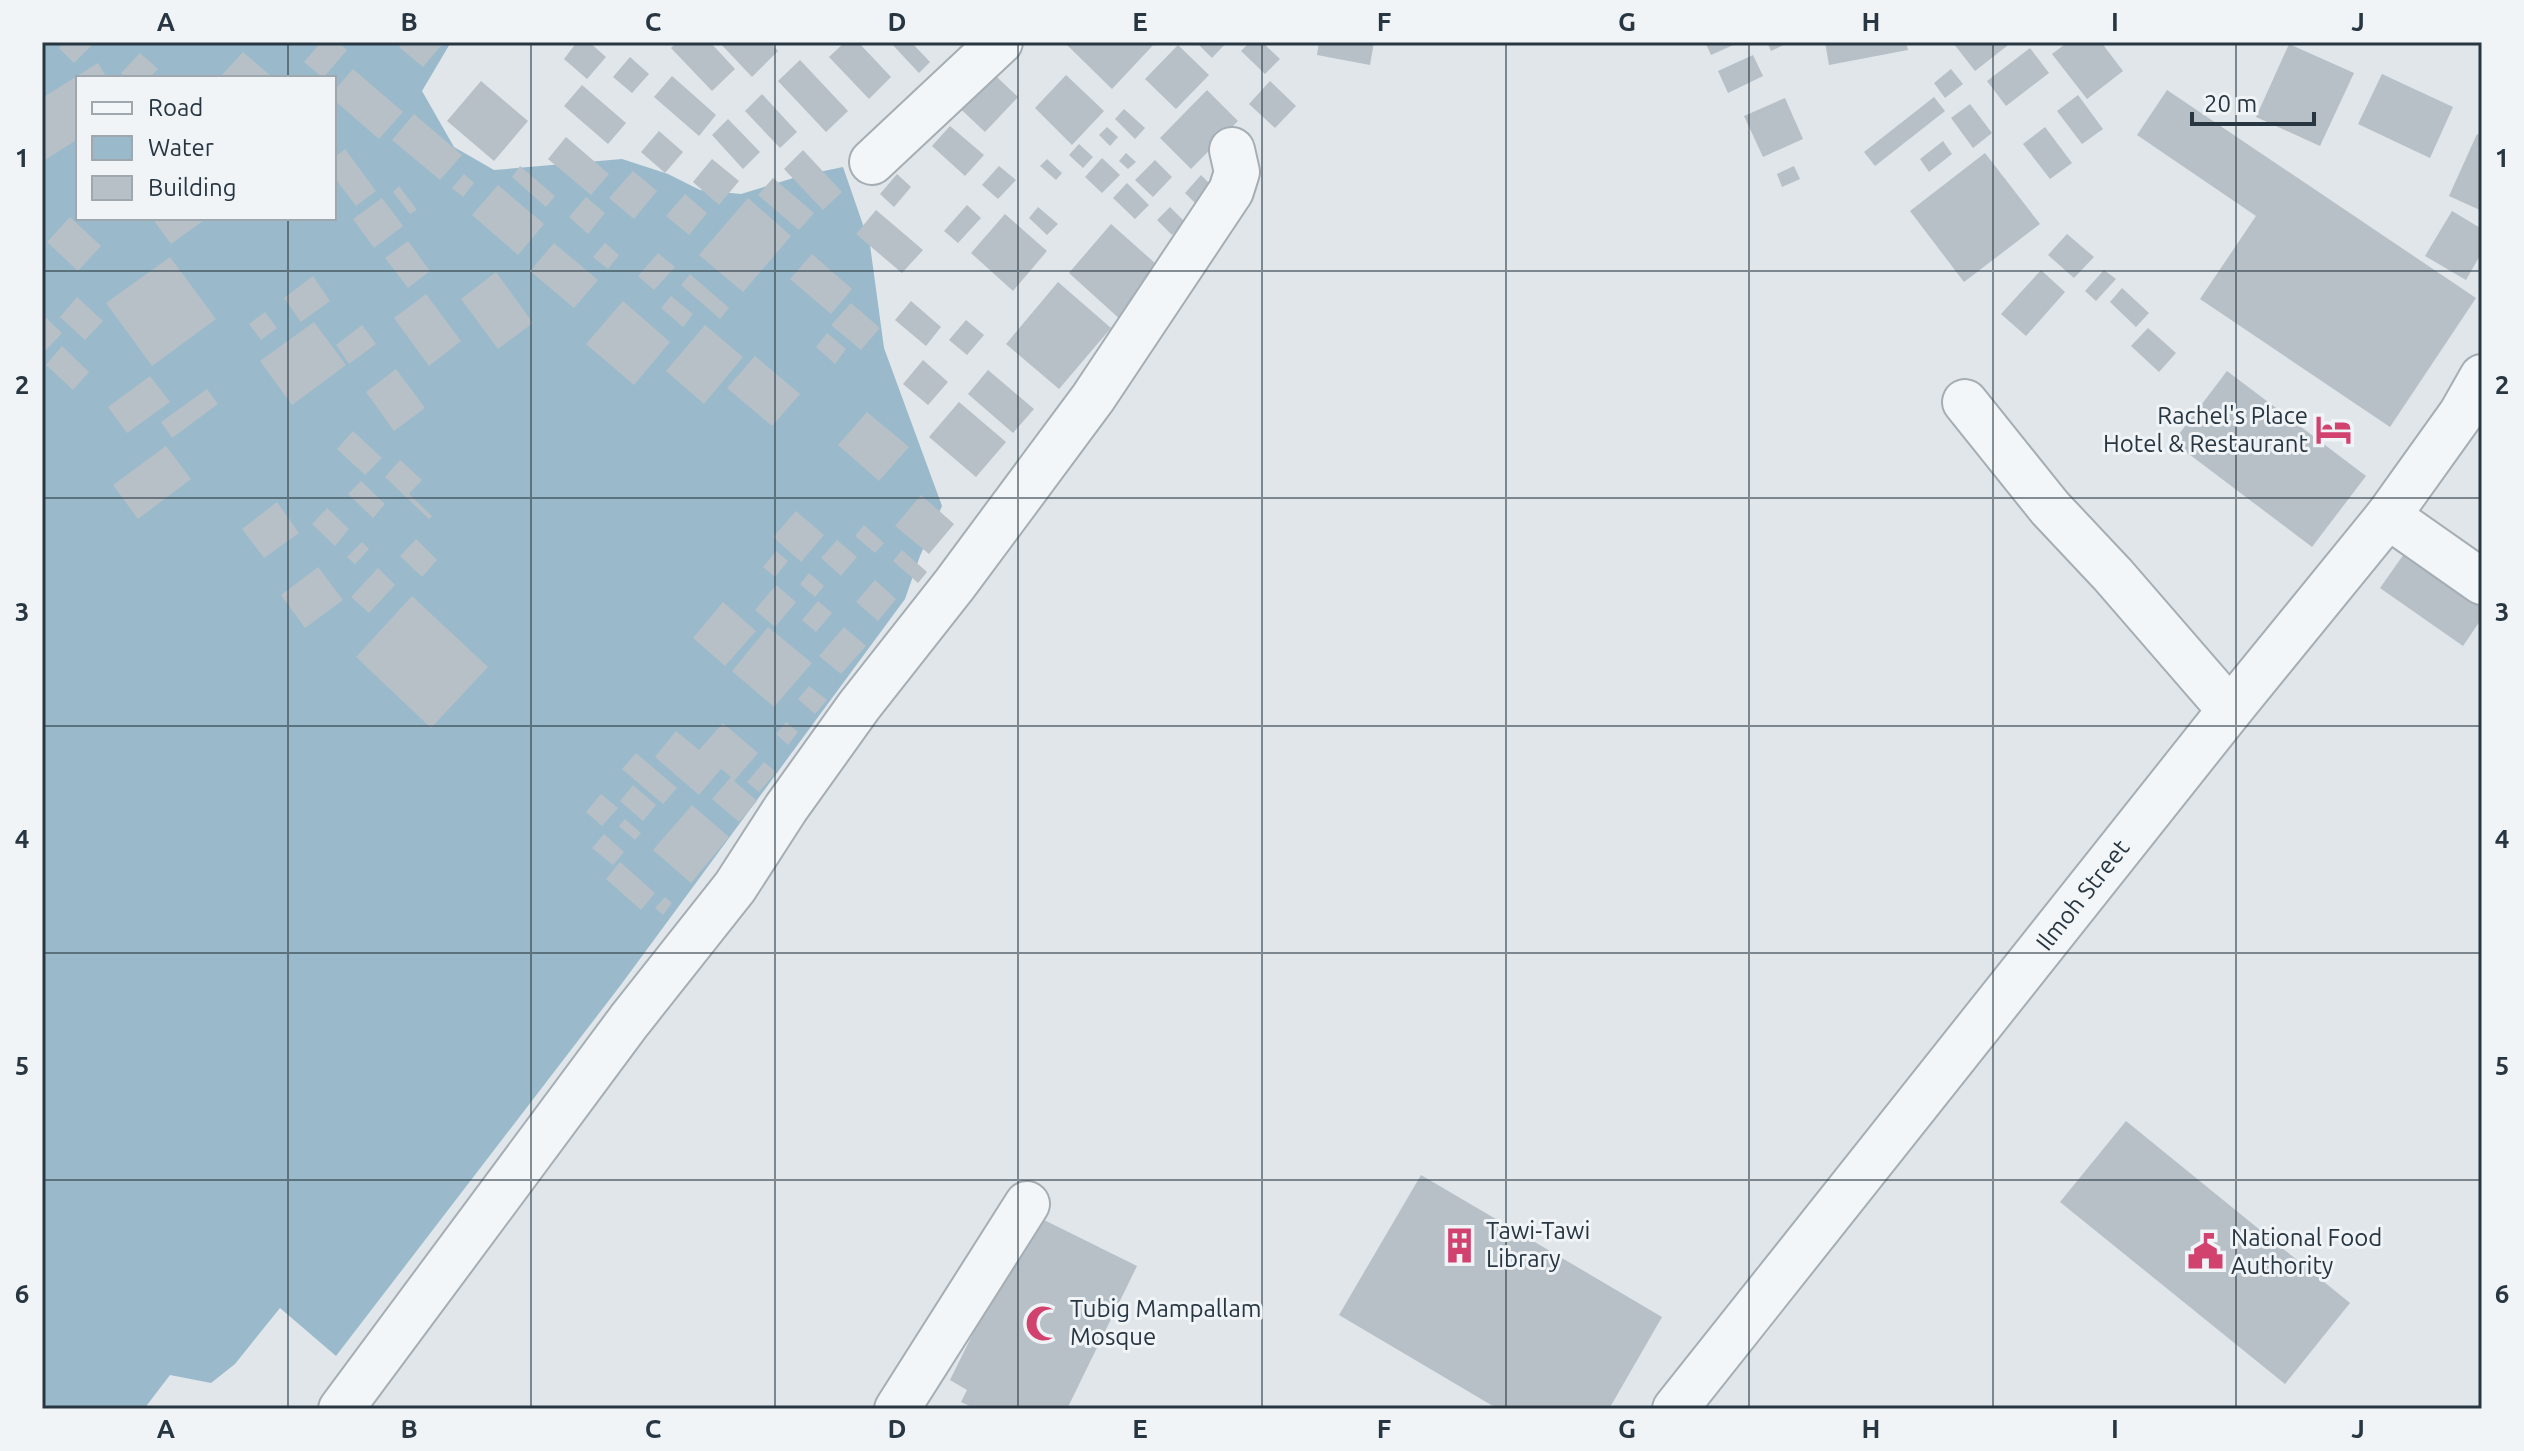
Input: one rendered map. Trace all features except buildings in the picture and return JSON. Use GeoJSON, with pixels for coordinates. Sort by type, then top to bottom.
{"type":"FeatureCollection","features":[{"type":"Feature","properties":{"kind":"street"},"geometry":{"type":"LineString","coordinates":[[872,162],[1000,42]]}},
{"type":"Feature","properties":{"kind":"street"},"geometry":{"type":"LineString","coordinates":[[341,1409],[629,1021],[735,887],[786,808],[859,706],[955,584],[1093,398],[1231,191],[1237,172],[1232,150]]}},
{"type":"Feature","properties":{"kind":"street"},"geometry":{"type":"LineString","coordinates":[[1965,402],[2050,508],[2113,575],[2230,710]]}},
{"type":"Feature","properties":{"kind":"street","name":"Ilmoh Street"},"geometry":{"type":"LineString","coordinates":[[1675,1409],[2230,710],[2475,408]]}},
{"type":"Feature","properties":{"kind":"street"},"geometry":{"type":"LineString","coordinates":[[2388,516],[2482,582]]}},
{"type":"Feature","properties":{"kind":"street"},"geometry":{"type":"LineString","coordinates":[[897,1409],[1027,1204]]}},
{"type":"Feature","properties":{"kind":"water"},"geometry":{"type":"Polygon","coordinates":[[[42,42],[451,42],[422,91],[454,147],[494,170],[622,159],[668,174],[700,190],[741,194],[843,167],[870,245],[884,348],[942,506],[905,599],[620,986],[336,1356],[280,1308],[235,1364],[211,1383],[170,1375],[144,1409],[42,1409],[42,42]]]}},
{"type":"Feature","properties":{"kind":"place","name":"Rachel's Place Hotel & Restaurant"},"geometry":{"type":"Point","coordinates":[2334,430]}},
{"type":"Feature","properties":{"kind":"place","name":"Tawi-Tawi Library"},"geometry":{"type":"Point","coordinates":[1460,1245]}},
{"type":"Feature","properties":{"kind":"place","name":"National Food Authority"},"geometry":{"type":"Point","coordinates":[2205,1252]}},
{"type":"Feature","properties":{"kind":"place","name":"Tubig Mampallam Mosque"},"geometry":{"type":"Point","coordinates":[1044,1323]}}]}
